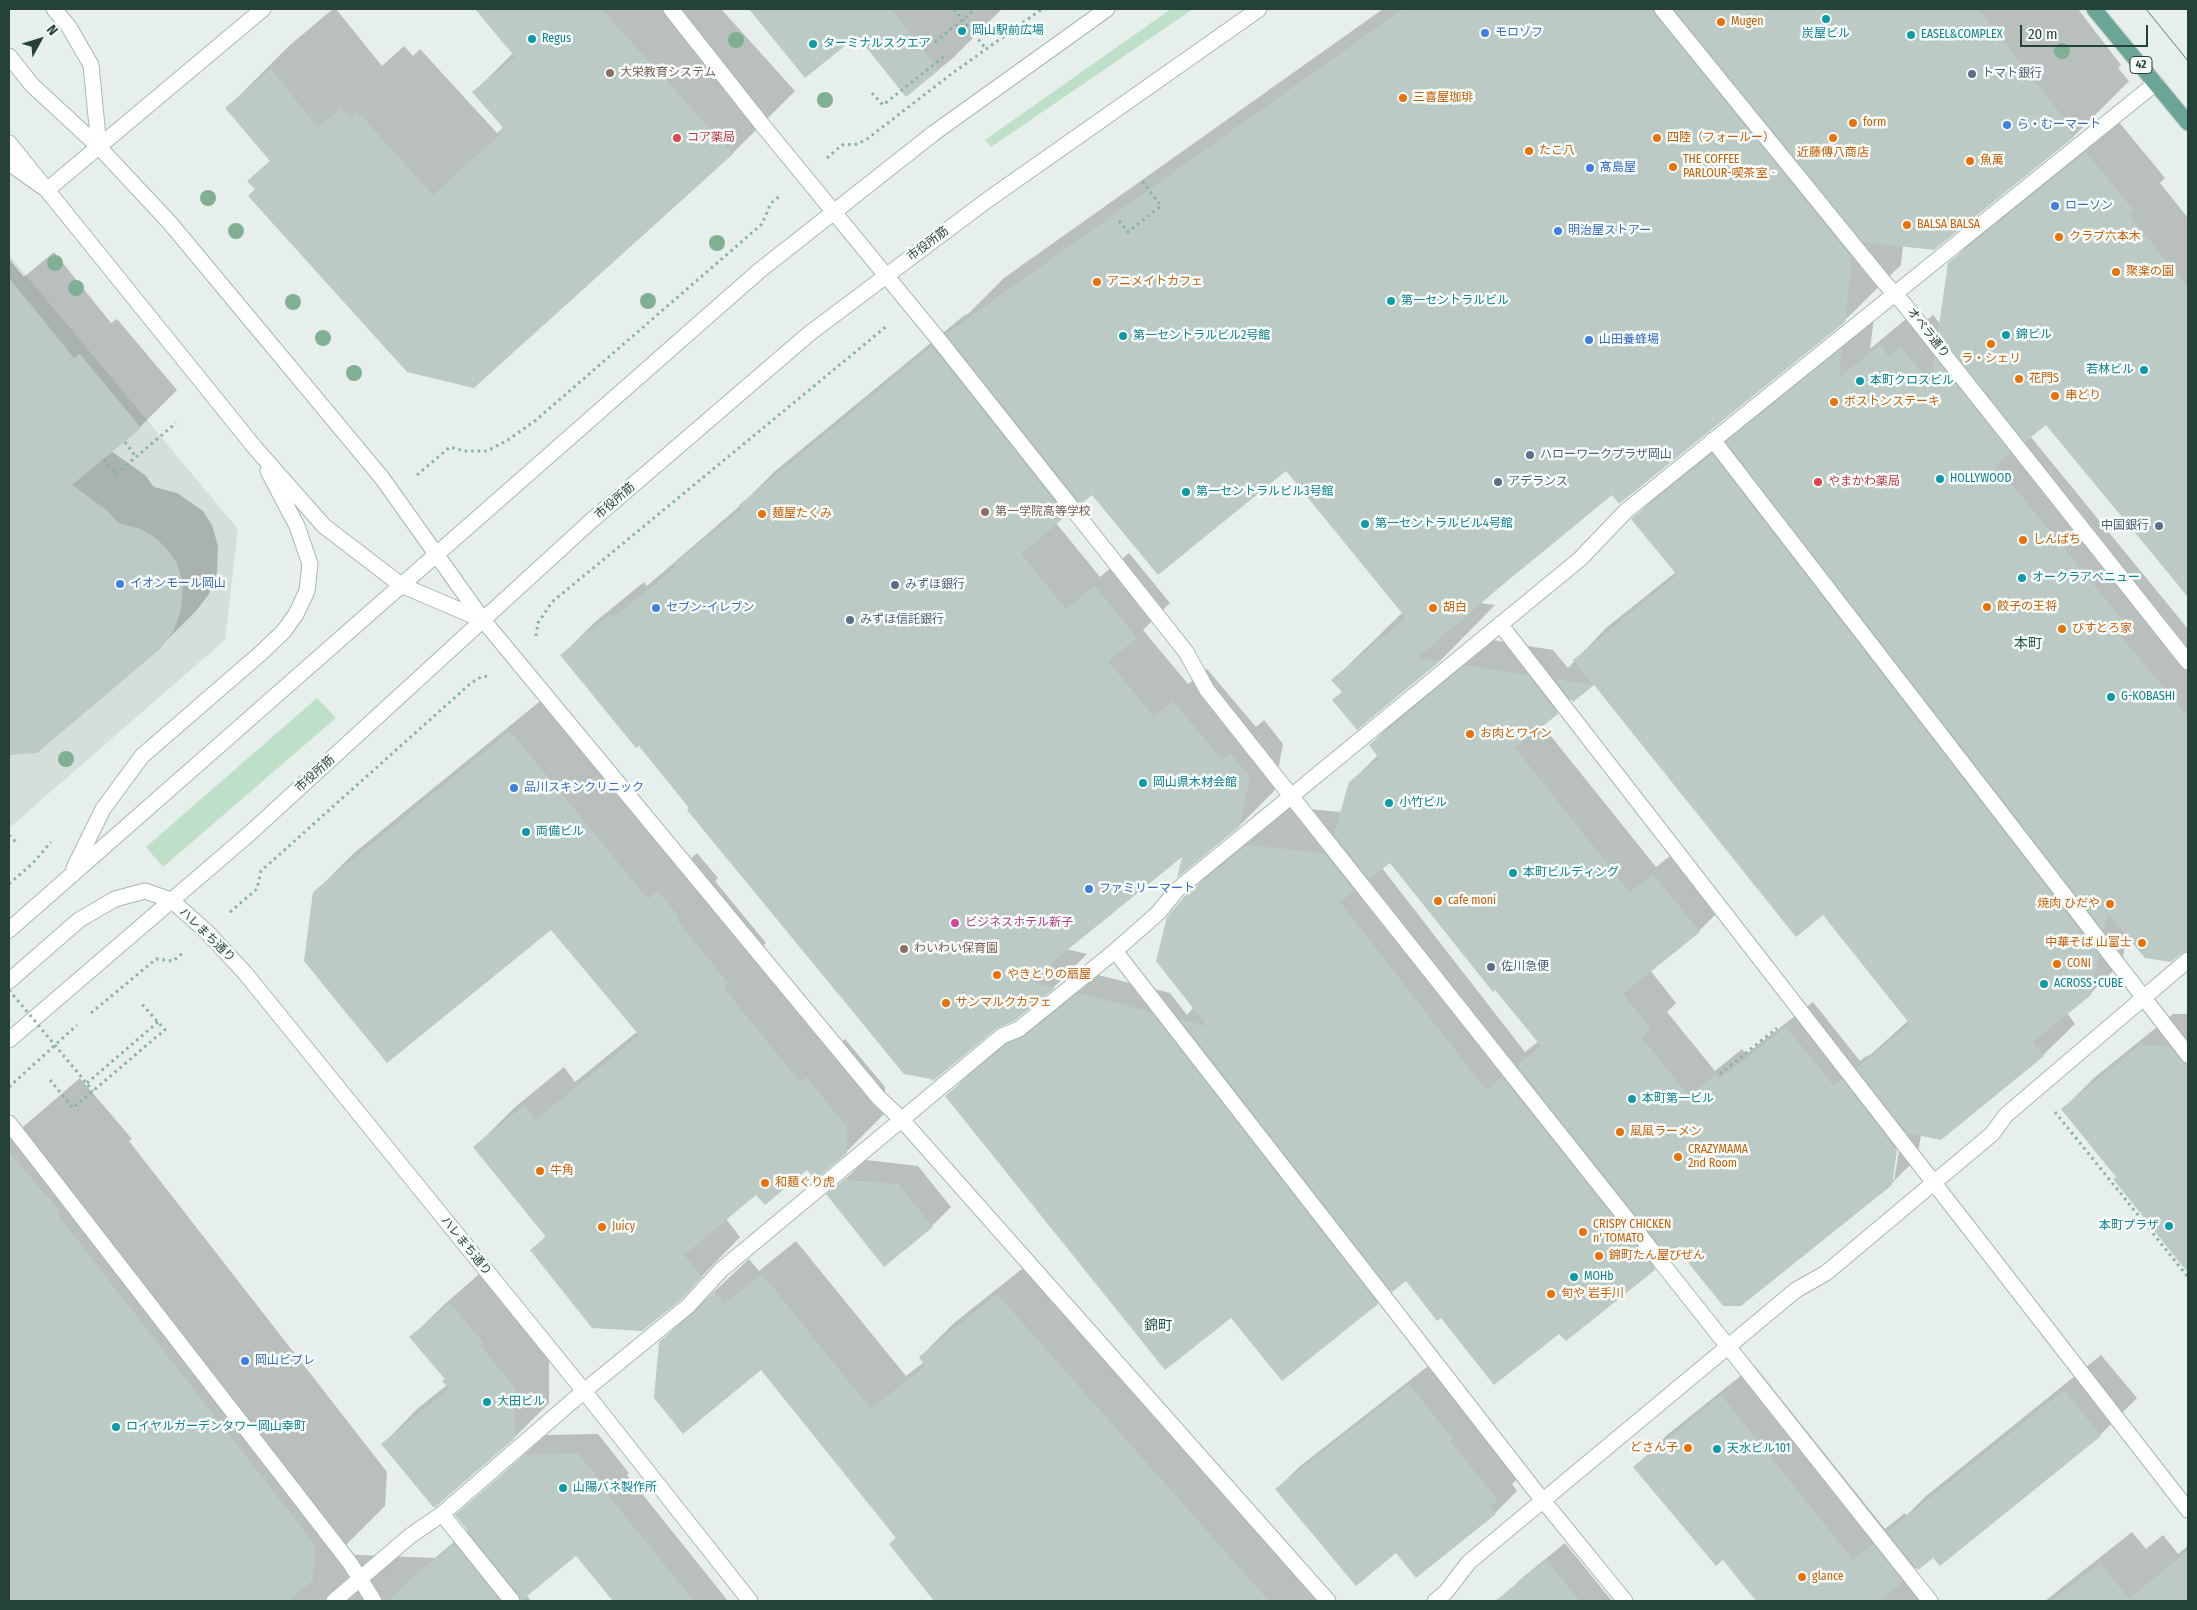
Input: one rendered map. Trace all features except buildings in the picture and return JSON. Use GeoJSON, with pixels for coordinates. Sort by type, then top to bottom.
{"type":"FeatureCollection","features":[{"type":"Feature","properties":{"kind":"main road","name":"42"},"geometry":{"type":"LineString","coordinates":[[2094,9],[2188,122]]}},
{"type":"Feature","properties":{"kind":"street"},"geometry":{"type":"LineString","coordinates":[[54,9],[69,27],[91,65],[99,147]]}},
{"type":"Feature","properties":{"kind":"street"},"geometry":{"type":"LineString","coordinates":[[46,190],[262,9]]}},
{"type":"Feature","properties":{"kind":"street"},"geometry":{"type":"LineString","coordinates":[[671,9],[911,306],[1186,652],[1207,690],[1930,1601]]}},
{"type":"Feature","properties":{"kind":"street"},"geometry":{"type":"LineString","coordinates":[[9,930],[759,271],[934,133],[1107,9]]}},
{"type":"Feature","properties":{"kind":"street","name":"市役所筋"},"geometry":{"type":"LineString","coordinates":[[9,1040],[248,834],[591,521],[810,333],[986,201],[1259,9]]}},
{"type":"Feature","properties":{"kind":"street","name":"オペラ通り"},"geometry":{"type":"LineString","coordinates":[[1662,9],[1893,293],[2188,662]]}},
{"type":"Feature","properties":{"kind":"street"},"geometry":{"type":"LineString","coordinates":[[9,56],[32,85],[99,147],[176,231],[382,478],[484,620],[878,1097],[902,1120],[1328,1601]]}},
{"type":"Feature","properties":{"kind":"street"},"geometry":{"type":"LineString","coordinates":[[334,1601],[410,1536],[442,1514],[584,1391],[688,1306],[721,1270],[1002,1036],[1019,1029],[1115,951],[1158,913],[1177,890],[1290,795],[1580,559],[1626,510],[2156,83]]}},
{"type":"Feature","properties":{"kind":"street"},"geometry":{"type":"LineString","coordinates":[[9,143],[256,449],[324,526],[401,585],[484,620]]}},
{"type":"Feature","properties":{"kind":"street"},"geometry":{"type":"LineString","coordinates":[[9,163],[46,190]]}},
{"type":"Feature","properties":{"kind":"street"},"geometry":{"type":"LineString","coordinates":[[1713,440],[2188,1055]]}},
{"type":"Feature","properties":{"kind":"street"},"geometry":{"type":"LineString","coordinates":[[71,874],[103,809],[142,756],[284,632],[296,614],[307,591],[310,564],[298,526],[256,449]]}},
{"type":"Feature","properties":{"kind":"street"},"geometry":{"type":"LineString","coordinates":[[1500,624],[2188,1510]]}},
{"type":"Feature","properties":{"kind":"street"},"geometry":{"type":"LineString","coordinates":[[9,981],[80,920],[116,899],[145,891],[171,900]]}},
{"type":"Feature","properties":{"kind":"street","name":"ハレまち通り"},"geometry":{"type":"LineString","coordinates":[[171,900],[207,932],[245,973],[584,1391],[750,1601]]}},
{"type":"Feature","properties":{"kind":"street"},"geometry":{"type":"LineString","coordinates":[[1115,951],[1543,1501],[1625,1601]]}},
{"type":"Feature","properties":{"kind":"street"},"geometry":{"type":"LineString","coordinates":[[1435,1601],[1446,1592],[1469,1562],[1726,1346],[1796,1290],[1826,1273],[1992,1134],[2006,1115],[2188,960]]}},
{"type":"Feature","properties":{"kind":"street"},"geometry":{"type":"LineString","coordinates":[[9,1123],[360,1579],[374,1601]]}},
{"type":"Feature","properties":{"kind":"street"},"geometry":{"type":"LineString","coordinates":[[442,1514],[512,1601]]}},
{"type":"Feature","properties":{"kind":"path"},"geometry":{"type":"LineString","coordinates":[[954,9],[986,49]]}},
{"type":"Feature","properties":{"kind":"path"},"geometry":{"type":"LineString","coordinates":[[935,42],[971,13],[970,9]]}},
{"type":"Feature","properties":{"kind":"path"},"geometry":{"type":"LineString","coordinates":[[842,145],[857,144],[867,139],[1042,9]]}},
{"type":"Feature","properties":{"kind":"path"},"geometry":{"type":"LineString","coordinates":[[872,93],[883,105],[947,54]]}},
{"type":"Feature","properties":{"kind":"path"},"geometry":{"type":"LineString","coordinates":[[1119,220],[1128,232],[1161,206],[1140,178]]}},
{"type":"Feature","properties":{"kind":"path"},"geometry":{"type":"LineString","coordinates":[[450,448],[464,451],[487,451],[508,440],[536,420],[762,224],[771,203]]}},
{"type":"Feature","properties":{"kind":"path"},"geometry":{"type":"LineString","coordinates":[[536,643],[538,623],[552,602],[911,306]]}},
{"type":"Feature","properties":{"kind":"path"},"geometry":{"type":"LineString","coordinates":[[104,459],[116,474],[176,423]]}},
{"type":"Feature","properties":{"kind":"path"},"geometry":{"type":"LineString","coordinates":[[125,442],[136,456]]}},
{"type":"Feature","properties":{"kind":"path"},"geometry":{"type":"LineString","coordinates":[[257,889],[261,871],[471,683],[481,677],[493,676]]}},
{"type":"Feature","properties":{"kind":"path"},"geometry":{"type":"LineString","coordinates":[[9,835],[16,842]]}},
{"type":"Feature","properties":{"kind":"path"},"geometry":{"type":"LineString","coordinates":[[86,1017],[156,958],[173,960]]}},
{"type":"Feature","properties":{"kind":"path"},"geometry":{"type":"LineString","coordinates":[[9,990],[93,1091]]}},
{"type":"Feature","properties":{"kind":"path"},"geometry":{"type":"LineString","coordinates":[[50,1080],[73,1108],[165,1030],[141,1003]]}},
{"type":"Feature","properties":{"kind":"path"},"geometry":{"type":"LineString","coordinates":[[1720,1074],[1798,1010]]}},
{"type":"Feature","properties":{"kind":"path"},"geometry":{"type":"LineString","coordinates":[[87,1082],[158,1022]]}},
{"type":"Feature","properties":{"kind":"path"},"geometry":{"type":"LineString","coordinates":[[9,1088],[79,1023]]}},
{"type":"Feature","properties":{"kind":"path"},"geometry":{"type":"LineString","coordinates":[[2053,1108],[2188,1277]]}},
{"type":"Feature","properties":{"kind":"shaded area","name":"イオンモール岡山"},"geometry":{"type":"Polygon","coordinates":[[[9,255],[238,529],[225,640],[9,828],[9,255]]]}},
{"type":"Feature","properties":{"kind":"green space"},"geometry":{"type":"Polygon","coordinates":[[[1171,9],[1193,9],[991,147],[985,140],[1171,9]]]}},
{"type":"Feature","properties":{"kind":"green space"},"geometry":{"type":"Polygon","coordinates":[[[317,698],[336,718],[163,867],[146,847],[317,698]]]}},
{"type":"Feature","properties":{"kind":"tram line"},"geometry":{"type":"LineString","coordinates":[[2146,9],[2188,61]]}},
{"type":"Feature","properties":{"kind":"place","name":"炭屋ビル"},"geometry":{"type":"Point","coordinates":[1826,19]}},
{"type":"Feature","properties":{"kind":"place","name":"Mugen"},"geometry":{"type":"Point","coordinates":[1721,22]}},
{"type":"Feature","properties":{"kind":"place","name":"岡山駅前広場"},"geometry":{"type":"Point","coordinates":[962,31]}},
{"type":"Feature","properties":{"kind":"place","name":"モロゾフ"},"geometry":{"type":"Point","coordinates":[1485,33]}},
{"type":"Feature","properties":{"kind":"place","name":"EASEL&COMPLEX"},"geometry":{"type":"Point","coordinates":[1911,35]}},
{"type":"Feature","properties":{"kind":"place","name":"Regus"},"geometry":{"type":"Point","coordinates":[532,39]}},
{"type":"Feature","properties":{"kind":"place","name":"ターミナルスクエア"},"geometry":{"type":"Point","coordinates":[813,44]}},
{"type":"Feature","properties":{"kind":"place","name":"大栄教育システム"},"geometry":{"type":"Point","coordinates":[610,73]}},
{"type":"Feature","properties":{"kind":"place","name":"トマト銀行"},"geometry":{"type":"Point","coordinates":[1972,74]}},
{"type":"Feature","properties":{"kind":"place","name":"三喜屋珈琲"},"geometry":{"type":"Point","coordinates":[1403,98]}},
{"type":"Feature","properties":{"kind":"place","name":"form"},"geometry":{"type":"Point","coordinates":[1853,123]}},
{"type":"Feature","properties":{"kind":"place","name":"ら・むーマート"},"geometry":{"type":"Point","coordinates":[2007,125]}},
{"type":"Feature","properties":{"kind":"place","name":"コア薬局"},"geometry":{"type":"Point","coordinates":[677,138]}},
{"type":"Feature","properties":{"kind":"place","name":"四陸（フォールー）"},"geometry":{"type":"Point","coordinates":[1657,138]}},
{"type":"Feature","properties":{"kind":"place","name":"近藤傳八商店"},"geometry":{"type":"Point","coordinates":[1833,138]}},
{"type":"Feature","properties":{"kind":"place","name":"たこ八"},"geometry":{"type":"Point","coordinates":[1529,151]}},
{"type":"Feature","properties":{"kind":"place","name":"魚萬"},"geometry":{"type":"Point","coordinates":[1970,161]}},
{"type":"Feature","properties":{"kind":"place","name":"THE COFFEE PARLOUR-喫茶室‐"},"geometry":{"type":"Point","coordinates":[1673,167]}},
{"type":"Feature","properties":{"kind":"place","name":"髙島屋"},"geometry":{"type":"Point","coordinates":[1590,168]}},
{"type":"Feature","properties":{"kind":"place","name":"ローソン"},"geometry":{"type":"Point","coordinates":[2055,206]}},
{"type":"Feature","properties":{"kind":"place","name":"BALSA BALSA"},"geometry":{"type":"Point","coordinates":[1907,225]}},
{"type":"Feature","properties":{"kind":"place","name":"明治屋ストアー"},"geometry":{"type":"Point","coordinates":[1558,231]}},
{"type":"Feature","properties":{"kind":"place","name":"クラブ六本木"},"geometry":{"type":"Point","coordinates":[2059,237]}},
{"type":"Feature","properties":{"kind":"place","name":"聚楽の園"},"geometry":{"type":"Point","coordinates":[2116,272]}},
{"type":"Feature","properties":{"kind":"place","name":"アニメイトカフェ"},"geometry":{"type":"Point","coordinates":[1097,282]}},
{"type":"Feature","properties":{"kind":"place","name":"第一セントラルビル"},"geometry":{"type":"Point","coordinates":[1391,301]}},
{"type":"Feature","properties":{"kind":"place","name":"錦ビル"},"geometry":{"type":"Point","coordinates":[2006,335]}},
{"type":"Feature","properties":{"kind":"place","name":"第一セントラルビル2号館"},"geometry":{"type":"Point","coordinates":[1123,336]}},
{"type":"Feature","properties":{"kind":"place","name":"山田養蜂場"},"geometry":{"type":"Point","coordinates":[1589,340]}},
{"type":"Feature","properties":{"kind":"place","name":"ラ・シェリ"},"geometry":{"type":"Point","coordinates":[1991,344]}},
{"type":"Feature","properties":{"kind":"place","name":"若林ビル"},"geometry":{"type":"Point","coordinates":[2144,370]}},
{"type":"Feature","properties":{"kind":"place","name":"花門S"},"geometry":{"type":"Point","coordinates":[2019,379]}},
{"type":"Feature","properties":{"kind":"place","name":"本町クロスビル"},"geometry":{"type":"Point","coordinates":[1860,381]}},
{"type":"Feature","properties":{"kind":"place","name":"串どり"},"geometry":{"type":"Point","coordinates":[2055,396]}},
{"type":"Feature","properties":{"kind":"place","name":"ボストンステーキ"},"geometry":{"type":"Point","coordinates":[1834,402]}},
{"type":"Feature","properties":{"kind":"place","name":"ハローワークプラザ岡山"},"geometry":{"type":"Point","coordinates":[1530,455]}},
{"type":"Feature","properties":{"kind":"place","name":"HOLLYWOOD"},"geometry":{"type":"Point","coordinates":[1940,479]}},
{"type":"Feature","properties":{"kind":"place","name":"アデランス"},"geometry":{"type":"Point","coordinates":[1498,482]}},
{"type":"Feature","properties":{"kind":"place","name":"やまかわ薬局"},"geometry":{"type":"Point","coordinates":[1818,482]}},
{"type":"Feature","properties":{"kind":"place","name":"第一セントラルビル3号館"},"geometry":{"type":"Point","coordinates":[1186,492]}},
{"type":"Feature","properties":{"kind":"place","name":"第一学院高等学校"},"geometry":{"type":"Point","coordinates":[985,512]}},
{"type":"Feature","properties":{"kind":"place","name":"麺屋たくみ"},"geometry":{"type":"Point","coordinates":[762,514]}},
{"type":"Feature","properties":{"kind":"place","name":"第一セントラルビル4号館"},"geometry":{"type":"Point","coordinates":[1365,524]}},
{"type":"Feature","properties":{"kind":"place","name":"中国銀行"},"geometry":{"type":"Point","coordinates":[2159,526]}},
{"type":"Feature","properties":{"kind":"place","name":"しんぱち"},"geometry":{"type":"Point","coordinates":[2023,540]}},
{"type":"Feature","properties":{"kind":"place","name":"オークラアベニュー"},"geometry":{"type":"Point","coordinates":[2022,578]}},
{"type":"Feature","properties":{"kind":"place","name":"イオンモール岡山"},"geometry":{"type":"Point","coordinates":[120,584]}},
{"type":"Feature","properties":{"kind":"place","name":"みずほ銀行"},"geometry":{"type":"Point","coordinates":[895,585]}},
{"type":"Feature","properties":{"kind":"place","name":"餃子の王将"},"geometry":{"type":"Point","coordinates":[1987,607]}},
{"type":"Feature","properties":{"kind":"place","name":"セブン-イレブン"},"geometry":{"type":"Point","coordinates":[656,608]}},
{"type":"Feature","properties":{"kind":"place","name":"胡白"},"geometry":{"type":"Point","coordinates":[1433,608]}},
{"type":"Feature","properties":{"kind":"place","name":"みずほ信託銀行"},"geometry":{"type":"Point","coordinates":[850,620]}},
{"type":"Feature","properties":{"kind":"place","name":"びすとろ家"},"geometry":{"type":"Point","coordinates":[2062,629]}},
{"type":"Feature","properties":{"kind":"place","name":"G-KOBASHI"},"geometry":{"type":"Point","coordinates":[2111,697]}},
{"type":"Feature","properties":{"kind":"place","name":"お肉とワイン"},"geometry":{"type":"Point","coordinates":[1470,734]}},
{"type":"Feature","properties":{"kind":"place","name":"岡山県木材会館"},"geometry":{"type":"Point","coordinates":[1143,783]}},
{"type":"Feature","properties":{"kind":"place","name":"品川スキンクリニック"},"geometry":{"type":"Point","coordinates":[514,788]}},
{"type":"Feature","properties":{"kind":"place","name":"小竹ビル"},"geometry":{"type":"Point","coordinates":[1389,803]}},
{"type":"Feature","properties":{"kind":"place","name":"両備ビル"},"geometry":{"type":"Point","coordinates":[526,832]}},
{"type":"Feature","properties":{"kind":"place","name":"本町ビルディング"},"geometry":{"type":"Point","coordinates":[1513,873]}},
{"type":"Feature","properties":{"kind":"place","name":"ファミリーマート"},"geometry":{"type":"Point","coordinates":[1089,889]}},
{"type":"Feature","properties":{"kind":"place","name":"cafe moni"},"geometry":{"type":"Point","coordinates":[1438,901]}},
{"type":"Feature","properties":{"kind":"place","name":"焼肉 ひだや"},"geometry":{"type":"Point","coordinates":[2110,904]}},
{"type":"Feature","properties":{"kind":"place","name":"ビジネスホテル新子"},"geometry":{"type":"Point","coordinates":[955,923]}},
{"type":"Feature","properties":{"kind":"place","name":"中華そば 山富士"},"geometry":{"type":"Point","coordinates":[2142,943]}},
{"type":"Feature","properties":{"kind":"place","name":"わいわい保育園"},"geometry":{"type":"Point","coordinates":[904,949]}},
{"type":"Feature","properties":{"kind":"place","name":"CONI"},"geometry":{"type":"Point","coordinates":[2057,964]}},
{"type":"Feature","properties":{"kind":"place","name":"佐川急便"},"geometry":{"type":"Point","coordinates":[1491,967]}},
{"type":"Feature","properties":{"kind":"place","name":"やきとりの扇屋"},"geometry":{"type":"Point","coordinates":[997,975]}},
{"type":"Feature","properties":{"kind":"place","name":"ACROSS･CUBE"},"geometry":{"type":"Point","coordinates":[2044,984]}},
{"type":"Feature","properties":{"kind":"place","name":"サンマルクカフェ"},"geometry":{"type":"Point","coordinates":[946,1003]}},
{"type":"Feature","properties":{"kind":"place","name":"本町第一ビル"},"geometry":{"type":"Point","coordinates":[1632,1099]}},
{"type":"Feature","properties":{"kind":"place","name":"風風ラーメン"},"geometry":{"type":"Point","coordinates":[1620,1132]}},
{"type":"Feature","properties":{"kind":"place","name":"CRAZYMAMA 2nd Room"},"geometry":{"type":"Point","coordinates":[1678,1157]}},
{"type":"Feature","properties":{"kind":"place","name":"牛角"},"geometry":{"type":"Point","coordinates":[540,1171]}},
{"type":"Feature","properties":{"kind":"place","name":"和麺ぐり虎"},"geometry":{"type":"Point","coordinates":[765,1183]}},
{"type":"Feature","properties":{"kind":"place","name":"本町プラザ"},"geometry":{"type":"Point","coordinates":[2169,1226]}},
{"type":"Feature","properties":{"kind":"place","name":"Juicy"},"geometry":{"type":"Point","coordinates":[602,1227]}},
{"type":"Feature","properties":{"kind":"place","name":"CRISPY CHICKEN n' TOMATO"},"geometry":{"type":"Point","coordinates":[1583,1232]}},
{"type":"Feature","properties":{"kind":"place","name":"錦町たん屋びぜん"},"geometry":{"type":"Point","coordinates":[1599,1256]}},
{"type":"Feature","properties":{"kind":"place","name":"MOHb"},"geometry":{"type":"Point","coordinates":[1574,1277]}},
{"type":"Feature","properties":{"kind":"place","name":"旬や 岩手川"},"geometry":{"type":"Point","coordinates":[1551,1294]}},
{"type":"Feature","properties":{"kind":"place","name":"岡山ビブレ"},"geometry":{"type":"Point","coordinates":[245,1361]}},
{"type":"Feature","properties":{"kind":"place","name":"大田ビル"},"geometry":{"type":"Point","coordinates":[487,1402]}},
{"type":"Feature","properties":{"kind":"place","name":"ロイヤルガーデンタワー岡山幸町"},"geometry":{"type":"Point","coordinates":[116,1427]}},
{"type":"Feature","properties":{"kind":"place","name":"どさん子"},"geometry":{"type":"Point","coordinates":[1688,1448]}},
{"type":"Feature","properties":{"kind":"place","name":"天水ビル101"},"geometry":{"type":"Point","coordinates":[1717,1449]}},
{"type":"Feature","properties":{"kind":"place","name":"山陽バネ製作所"},"geometry":{"type":"Point","coordinates":[563,1488]}},
{"type":"Feature","properties":{"kind":"place","name":"glance"},"geometry":{"type":"Point","coordinates":[1802,1577]}},
{"type":"Feature","properties":{"kind":"district","name":"本町"},"geometry":{"type":"Point","coordinates":[2028,644]}},
{"type":"Feature","properties":{"kind":"district","name":"錦町"},"geometry":{"type":"Point","coordinates":[1158,1326]}}]}
